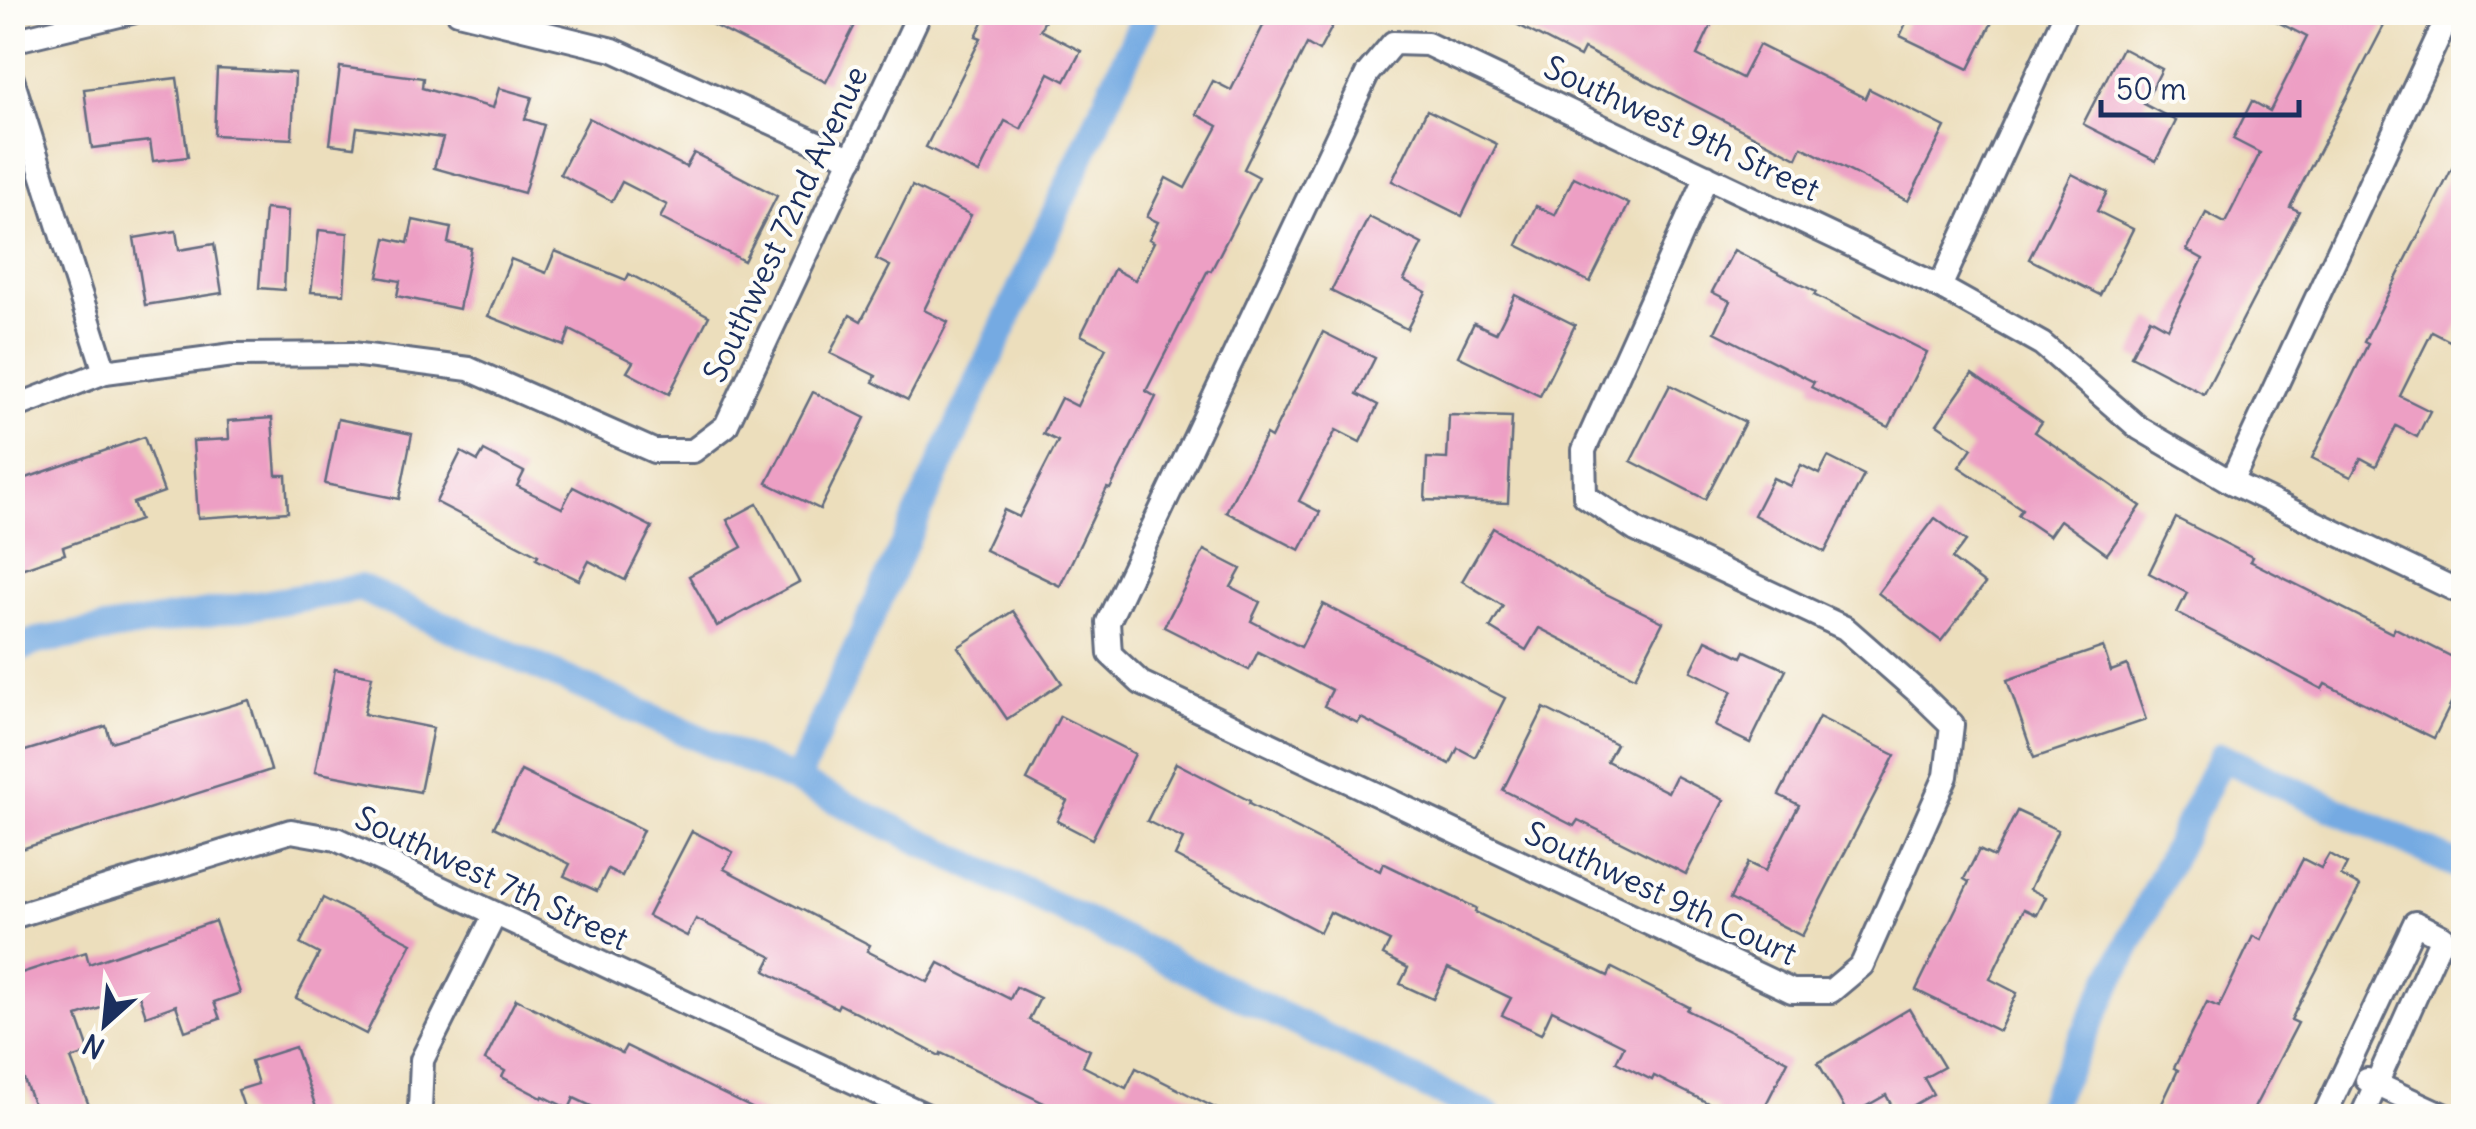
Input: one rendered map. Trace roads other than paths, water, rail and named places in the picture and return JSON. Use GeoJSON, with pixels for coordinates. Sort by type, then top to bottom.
{"type":"FeatureCollection","features":[{"type":"Feature","properties":{"kind":"street"},"geometry":{"type":"LineString","coordinates":[[12,41],[132,12]]}},
{"type":"Feature","properties":{"kind":"street"},"geometry":{"type":"LineString","coordinates":[[458,12],[614,50],[852,160]]}},
{"type":"Feature","properties":{"kind":"street","name":"Southwest 72nd Avenue"},"geometry":{"type":"LineString","coordinates":[[105,372],[233,355],[312,354],[352,354],[469,369],[654,451],[693,451],[726,426],[920,12]]}},
{"type":"Feature","properties":{"kind":"street"},"geometry":{"type":"LineString","coordinates":[[1940,287],[2066,12]]}},
{"type":"Feature","properties":{"kind":"street"},"geometry":{"type":"LineString","coordinates":[[2450,12],[2231,482],[2464,594]]}},
{"type":"Feature","properties":{"kind":"street","name":"Southwest 9th Street"},"geometry":{"type":"LineString","coordinates":[[1392,43],[1427,44],[1940,287],[2042,344],[2139,428],[2231,482]]}},
{"type":"Feature","properties":{"kind":"street","name":"Southwest 9th Court"},"geometry":{"type":"LineString","coordinates":[[1392,43],[1367,74],[1108,622],[1110,654],[1141,684],[1792,992],[1831,991],[1862,965],[1946,776],[1952,726],[1845,628],[1636,530],[1585,496],[1584,450],[1707,176]]}},
{"type":"Feature","properties":{"kind":"street"},"geometry":{"type":"LineString","coordinates":[[12,79],[105,372],[12,408]]}},
{"type":"Feature","properties":{"kind":"street","name":"Southwest 7th Street"},"geometry":{"type":"LineString","coordinates":[[12,918],[291,831],[336,839],[926,1116]]}},
{"type":"Feature","properties":{"kind":"street"},"geometry":{"type":"LineString","coordinates":[[423,1116],[422,1060],[495,914]]}},
{"type":"Feature","properties":{"kind":"street"},"geometry":{"type":"LineString","coordinates":[[2324,1116],[2415,923],[2442,936],[2362,1116]]}},
{"type":"Feature","properties":{"kind":"street"},"geometry":{"type":"LineString","coordinates":[[2346,1070],[2445,1116]]}},
{"type":"Feature","properties":{"kind":"waterway"},"geometry":{"type":"LineString","coordinates":[[12,651],[37,641],[360,588],[796,781],[1147,12]]}},
{"type":"Feature","properties":{"kind":"waterway"},"geometry":{"type":"LineString","coordinates":[[2044,1116],[2221,757],[2464,868]]}},
{"type":"Feature","properties":{"kind":"waterway"},"geometry":{"type":"LineString","coordinates":[[796,781],[1489,1116]]}}]}
